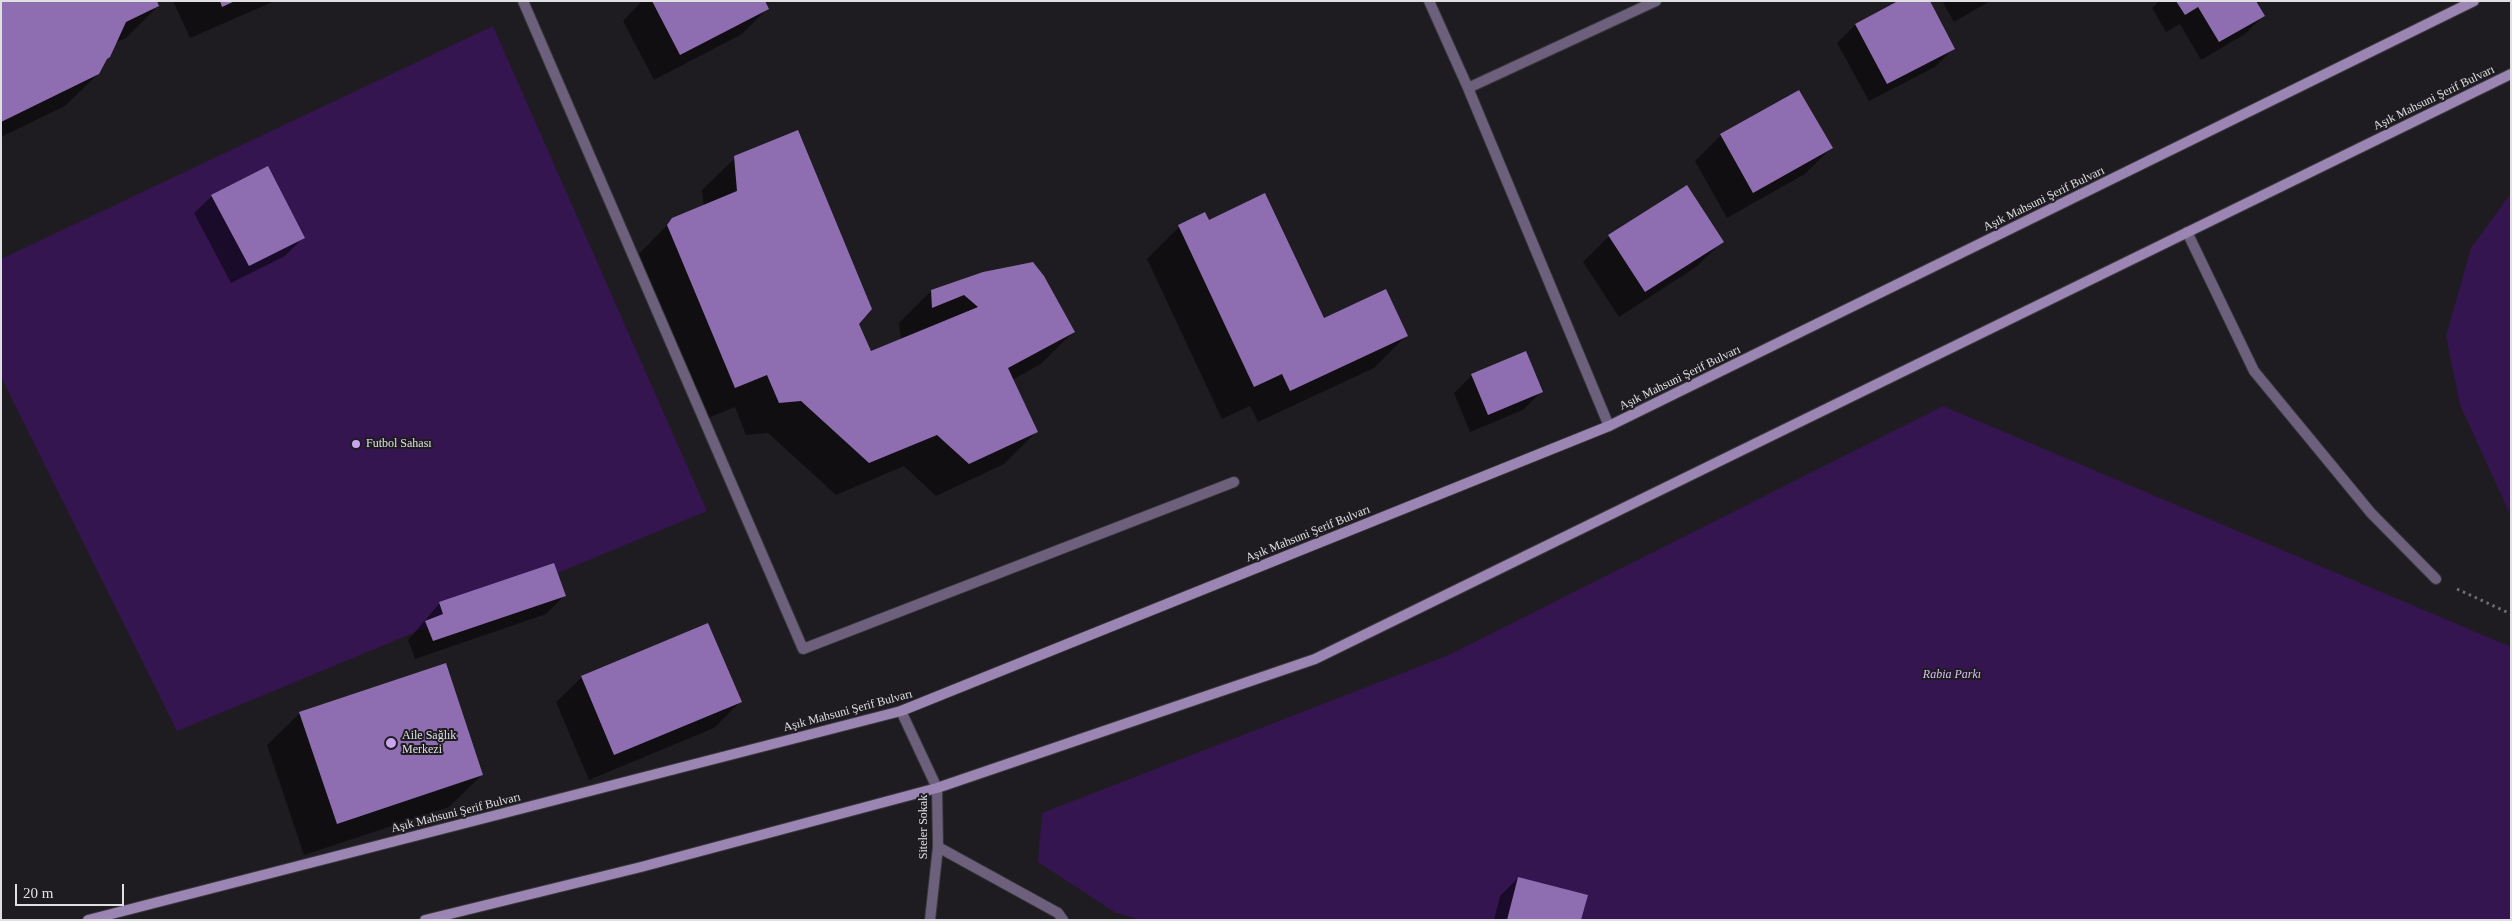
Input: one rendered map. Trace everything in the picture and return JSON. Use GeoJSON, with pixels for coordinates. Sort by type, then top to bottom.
{"type":"FeatureCollection","features":[{"type":"Feature","properties":{"kind":"main road","name":"Aşık Mahsuni Şerif Bulvarı"},"geometry":{"type":"LineString","coordinates":[[88,920],[901,711],[1610,426],[2474,1]]}},
{"type":"Feature","properties":{"kind":"main road","name":"Aşık Mahsuni Şerif Bulvarı"},"geometry":{"type":"LineString","coordinates":[[425,920],[641,867],[937,788],[1315,659],[2511,74]]}},
{"type":"Feature","properties":{"kind":"street"},"geometry":{"type":"LineString","coordinates":[[523,1],[803,649],[1234,482]]}},
{"type":"Feature","properties":{"kind":"street"},"geometry":{"type":"LineString","coordinates":[[1429,1],[1468,88],[1610,426]]}},
{"type":"Feature","properties":{"kind":"street"},"geometry":{"type":"LineString","coordinates":[[1468,88],[1656,1]]}},
{"type":"Feature","properties":{"kind":"street"},"geometry":{"type":"LineString","coordinates":[[2187,232],[2254,371],[2371,514],[2436,578]]}},
{"type":"Feature","properties":{"kind":"street","name":"Siteler Sokak"},"geometry":{"type":"LineString","coordinates":[[901,711],[937,788],[938,848],[930,920]]}},
{"type":"Feature","properties":{"kind":"street"},"geometry":{"type":"LineString","coordinates":[[938,848],[1058,914],[1063,920]]}},
{"type":"Feature","properties":{"kind":"path"},"geometry":{"type":"LineString","coordinates":[[2436,578],[2511,614]]}},
{"type":"Feature","properties":{"kind":"green space","name":"Futbol Sahası"},"geometry":{"type":"Polygon","coordinates":[[[493,26],[707,511],[177,731],[1,377],[1,259],[493,26]]]}},
{"type":"Feature","properties":{"kind":"green space"},"geometry":{"type":"Polygon","coordinates":[[[2511,193],[2511,516],[2460,405],[2446,336],[2471,248],[2511,193]]]}},
{"type":"Feature","properties":{"kind":"green space","name":"Rabia Parkı"},"geometry":{"type":"Polygon","coordinates":[[[1943,406],[2511,647],[2511,920],[1142,920],[1116,913],[1038,862],[1042,813],[1449,655],[1943,406]]]}},
{"type":"Feature","properties":{"kind":"building"},"geometry":{"type":"Polygon","coordinates":[[[1,1],[157,1],[159,6],[126,22],[110,57],[99,74],[1,122],[1,1]]]}},
{"type":"Feature","properties":{"kind":"building"},"geometry":{"type":"Polygon","coordinates":[[[220,1],[235,1],[222,7],[220,1]]]}},
{"type":"Feature","properties":{"kind":"building"},"geometry":{"type":"Polygon","coordinates":[[[652,1],[765,1],[769,9],[680,55],[652,1]]]}},
{"type":"Feature","properties":{"kind":"building"},"geometry":{"type":"Polygon","coordinates":[[[1898,1],[1930,1],[1955,49],[1887,84],[1855,24],[1898,1]]]}},
{"type":"Feature","properties":{"kind":"building"},"geometry":{"type":"Polygon","coordinates":[[[2176,1],[2256,1],[2265,16],[2219,42],[2198,7],[2185,15],[2176,1]]]}},
{"type":"Feature","properties":{"kind":"building"},"geometry":{"type":"Polygon","coordinates":[[[1799,90],[1833,148],[1753,193],[1720,134],[1799,90]]]}},
{"type":"Feature","properties":{"kind":"building"},"geometry":{"type":"Polygon","coordinates":[[[798,130],[872,309],[859,324],[871,351],[978,307],[964,295],[932,308],[931,290],[983,272],[1033,262],[1044,276],[1075,332],[1008,368],[1038,432],[969,464],[937,435],[869,463],[801,401],[779,403],[767,375],[735,388],[667,225],[672,218],[737,191],[734,156],[798,130]]]}},
{"type":"Feature","properties":{"kind":"building"},"geometry":{"type":"Polygon","coordinates":[[[268,166],[305,238],[249,266],[211,195],[268,166]]]}},
{"type":"Feature","properties":{"kind":"building"},"geometry":{"type":"Polygon","coordinates":[[[1687,185],[1724,242],[1645,292],[1608,235],[1687,185]]]}},
{"type":"Feature","properties":{"kind":"building"},"geometry":{"type":"Polygon","coordinates":[[[1265,193],[1324,318],[1386,289],[1408,336],[1290,391],[1282,374],[1254,387],[1178,225],[1205,212],[1209,220],[1265,193]]]}},
{"type":"Feature","properties":{"kind":"building"},"geometry":{"type":"Polygon","coordinates":[[[1526,351],[1543,392],[1488,415],[1471,374],[1526,351]]]}},
{"type":"Feature","properties":{"kind":"building"},"geometry":{"type":"Polygon","coordinates":[[[554,563],[566,596],[433,641],[425,621],[443,614],[439,602],[554,563]]]}},
{"type":"Feature","properties":{"kind":"building"},"geometry":{"type":"Polygon","coordinates":[[[708,623],[742,702],[614,755],[581,676],[708,623]]]}},
{"type":"Feature","properties":{"kind":"building","name":"Aile Sağlık Merkezi"},"geometry":{"type":"Polygon","coordinates":[[[446,663],[483,775],[337,824],[299,712],[446,663]]]}},
{"type":"Feature","properties":{"kind":"building"},"geometry":{"type":"Polygon","coordinates":[[[1518,877],[1588,895],[1581,920],[1507,920],[1518,877]]]}},
{"type":"Feature","properties":{"kind":"place","name":"Futbol Sahası"},"geometry":{"type":"Point","coordinates":[356,444]}},
{"type":"Feature","properties":{"kind":"place","name":"Aile Sağlık Merkezi"},"geometry":{"type":"Point","coordinates":[391,743]}}]}
